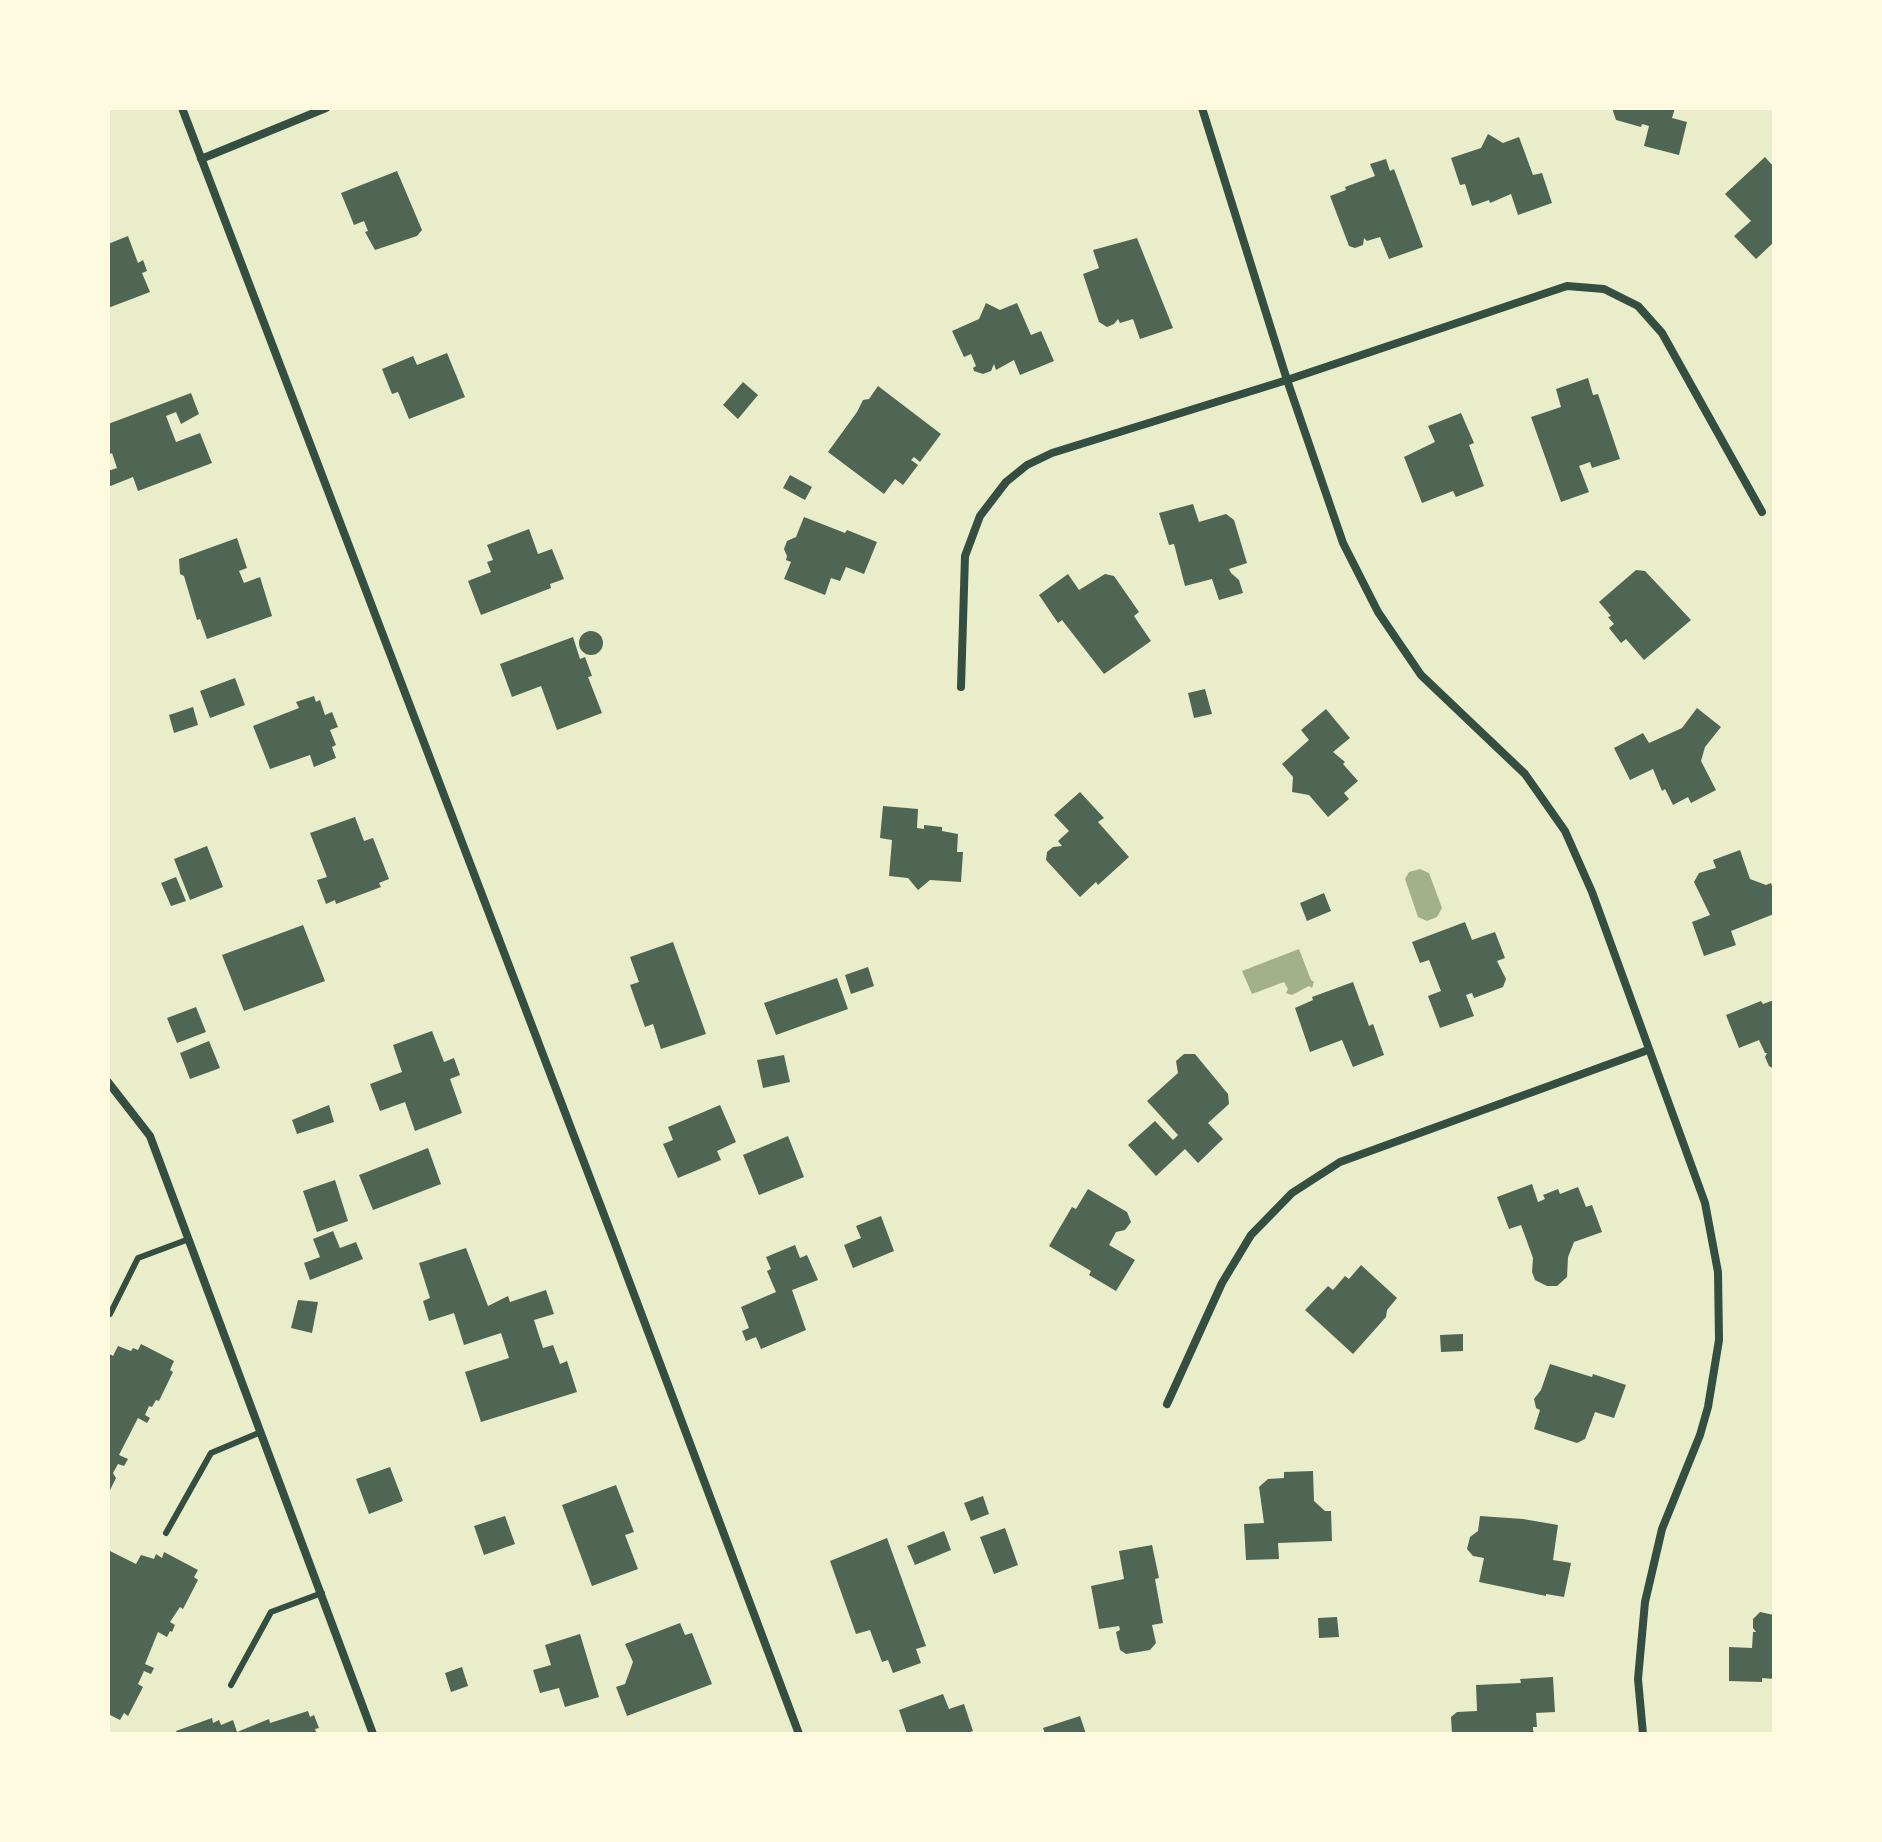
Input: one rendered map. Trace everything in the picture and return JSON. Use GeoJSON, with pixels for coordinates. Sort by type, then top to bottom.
{"type":"FeatureCollection","features":[{"type":"Feature","properties":{"kind":"street"},"geometry":{"type":"LineString","coordinates":[[182,108],[799,1734]]}},
{"type":"Feature","properties":{"kind":"street"},"geometry":{"type":"LineString","coordinates":[[201,159],[326,108]]}},
{"type":"Feature","properties":{"kind":"street"},"geometry":{"type":"LineString","coordinates":[[1202,108],[1287,380],[1343,543],[1378,612],[1421,675],[1525,774],[1565,831],[1592,892],[1705,1203],[1718,1272],[1719,1340],[1708,1407],[1662,1529],[1645,1602],[1638,1679],[1643,1734]]}},
{"type":"Feature","properties":{"kind":"street"},"geometry":{"type":"LineString","coordinates":[[961,687],[965,556],[980,516],[1006,482],[1027,465],[1052,453],[1287,380],[1567,286],[1604,289],[1638,306],[1662,333],[1762,512]]}},
{"type":"Feature","properties":{"kind":"street"},"geometry":{"type":"LineString","coordinates":[[1167,1404],[1222,1283],[1251,1235],[1292,1193],[1340,1162],[1648,1050]]}},
{"type":"Feature","properties":{"kind":"street"},"geometry":{"type":"LineString","coordinates":[[108,1082],[150,1136],[373,1734]]}},
{"type":"Feature","properties":{"kind":"lane"},"geometry":{"type":"LineString","coordinates":[[110,1314],[138,1258],[189,1239]]}},
{"type":"Feature","properties":{"kind":"lane"},"geometry":{"type":"LineString","coordinates":[[166,1533],[211,1453],[261,1432]]}},
{"type":"Feature","properties":{"kind":"lane"},"geometry":{"type":"LineString","coordinates":[[231,1685],[271,1612],[322,1593]]}},
{"type":"Feature","properties":{"kind":"shaded area"},"geometry":{"type":"Polygon","coordinates":[[[1420,869],[1429,873],[1442,908],[1437,917],[1427,921],[1418,917],[1405,879],[1409,872],[1420,869]]]}},
{"type":"Feature","properties":{"kind":"shaded area"},"geometry":{"type":"Polygon","coordinates":[[[1299,949],[1314,982],[1312,988],[1309,986],[1292,995],[1286,993],[1288,989],[1284,982],[1252,994],[1242,971],[1299,949]]]}},
{"type":"Feature","properties":{"kind":"building"},"geometry":{"type":"Polygon","coordinates":[[[1612,108],[1675,108],[1672,118],[1687,122],[1679,155],[1644,146],[1649,126],[1642,124],[1641,127],[1616,120],[1612,108]]]}},
{"type":"Feature","properties":{"kind":"building"},"geometry":{"type":"Polygon","coordinates":[[[1488,134],[1503,143],[1519,137],[1533,175],[1542,173],[1552,203],[1518,215],[1511,194],[1490,203],[1489,200],[1472,206],[1465,184],[1460,185],[1451,158],[1481,148],[1488,134]]]}},
{"type":"Feature","properties":{"kind":"building"},"geometry":{"type":"Polygon","coordinates":[[[1765,157],[1774,167],[1774,242],[1756,259],[1734,236],[1751,221],[1725,194],[1765,157]]]}},
{"type":"Feature","properties":{"kind":"building"},"geometry":{"type":"Polygon","coordinates":[[[1386,159],[1390,171],[1394,169],[1423,247],[1389,259],[1380,237],[1367,241],[1364,238],[1363,245],[1355,248],[1349,246],[1330,196],[1375,176],[1370,164],[1386,159]]]}},
{"type":"Feature","properties":{"kind":"building"},"geometry":{"type":"Polygon","coordinates":[[[397,171],[422,230],[417,236],[375,250],[365,232],[368,231],[364,221],[354,225],[341,193],[397,171]]]}},
{"type":"Feature","properties":{"kind":"building"},"geometry":{"type":"Polygon","coordinates":[[[128,236],[138,263],[143,260],[147,271],[142,273],[150,292],[108,308],[108,244],[128,236]]]}},
{"type":"Feature","properties":{"kind":"building"},"geometry":{"type":"Polygon","coordinates":[[[1137,238],[1173,328],[1140,339],[1133,319],[1120,323],[1118,319],[1107,327],[1099,322],[1083,274],[1099,268],[1093,250],[1137,238]]]}},
{"type":"Feature","properties":{"kind":"building"},"geometry":{"type":"Polygon","coordinates":[[[986,303],[1000,310],[1017,303],[1031,335],[1041,331],[1054,361],[1020,375],[1014,360],[996,370],[994,364],[991,371],[983,374],[974,371],[976,366],[971,354],[964,357],[952,331],[979,319],[986,303]]]}},
{"type":"Feature","properties":{"kind":"building"},"geometry":{"type":"Polygon","coordinates":[[[447,353],[465,397],[409,419],[398,392],[392,394],[382,369],[413,356],[417,365],[447,353]]]}},
{"type":"Feature","properties":{"kind":"building"},"geometry":{"type":"Polygon","coordinates":[[[1588,378],[1593,395],[1598,394],[1620,459],[1592,468],[1590,462],[1579,466],[1589,492],[1561,502],[1531,417],[1561,407],[1556,389],[1588,378]]]}},
{"type":"Feature","properties":{"kind":"building"},"geometry":{"type":"Polygon","coordinates":[[[743,382],[758,395],[738,419],[723,405],[743,382]]]}},
{"type":"Feature","properties":{"kind":"building"},"geometry":{"type":"Polygon","coordinates":[[[878,386],[941,434],[920,462],[914,457],[911,460],[918,465],[903,485],[895,479],[884,494],[828,452],[863,400],[869,399],[878,386]]]}},
{"type":"Feature","properties":{"kind":"building"},"geometry":{"type":"Polygon","coordinates":[[[191,393],[199,414],[181,424],[176,412],[166,416],[176,442],[200,433],[212,463],[138,491],[133,477],[108,487],[108,471],[117,468],[112,453],[108,455],[108,424],[191,393]]]}},
{"type":"Feature","properties":{"kind":"building"},"geometry":{"type":"Polygon","coordinates":[[[1461,413],[1474,443],[1469,445],[1484,486],[1456,497],[1453,491],[1422,503],[1404,457],[1435,442],[1428,426],[1461,413]]]}},
{"type":"Feature","properties":{"kind":"building"},"geometry":{"type":"Polygon","coordinates":[[[790,475],[812,487],[805,500],[783,488],[790,475]]]}},
{"type":"Feature","properties":{"kind":"building"},"geometry":{"type":"Polygon","coordinates":[[[1193,504],[1199,522],[1226,514],[1234,520],[1247,563],[1229,569],[1239,580],[1243,593],[1219,600],[1212,579],[1185,586],[1174,544],[1169,545],[1159,513],[1193,504]]]}},
{"type":"Feature","properties":{"kind":"building"},"geometry":{"type":"Polygon","coordinates":[[[804,517],[877,542],[864,574],[846,567],[840,581],[831,578],[825,595],[784,579],[791,562],[786,560],[784,549],[787,541],[796,537],[804,517]]]}},
{"type":"Feature","properties":{"kind":"building"},"geometry":{"type":"Polygon","coordinates":[[[529,529],[538,554],[552,549],[564,579],[550,584],[551,588],[481,615],[468,581],[491,572],[487,562],[493,560],[487,545],[529,529]]]}},
{"type":"Feature","properties":{"kind":"building"},"geometry":{"type":"Polygon","coordinates":[[[237,538],[247,568],[239,571],[244,583],[260,577],[272,616],[207,639],[200,619],[197,620],[184,576],[180,574],[179,559],[237,538]]]}},
{"type":"Feature","properties":{"kind":"building"},"geometry":{"type":"Polygon","coordinates":[[[1636,570],[1645,571],[1691,620],[1644,660],[1626,639],[1621,643],[1609,628],[1614,624],[1608,617],[1611,616],[1599,602],[1636,570]]]}},
{"type":"Feature","properties":{"kind":"building"},"geometry":{"type":"Polygon","coordinates":[[[1068,574],[1079,590],[1105,574],[1114,576],[1139,612],[1134,616],[1151,641],[1104,674],[1062,620],[1058,623],[1039,595],[1068,574]]]}},
{"type":"Feature","properties":{"kind":"building"},"geometry":{"type":"Polygon","coordinates":[[[591,631],[600,634],[603,643],[600,652],[591,655],[582,652],[579,643],[582,634],[591,631]]]}},
{"type":"Feature","properties":{"kind":"building"},"geometry":{"type":"Polygon","coordinates":[[[573,637],[580,659],[585,657],[592,676],[588,677],[602,713],[557,730],[541,686],[512,697],[500,664],[573,637]]]}},
{"type":"Feature","properties":{"kind":"building"},"geometry":{"type":"Polygon","coordinates":[[[235,678],[245,705],[210,718],[200,691],[235,678]]]}},
{"type":"Feature","properties":{"kind":"building"},"geometry":{"type":"Polygon","coordinates":[[[1205,689],[1212,714],[1194,718],[1188,693],[1205,689]]]}},
{"type":"Feature","properties":{"kind":"building"},"geometry":{"type":"Polygon","coordinates":[[[314,696],[316,702],[320,700],[325,715],[332,712],[338,727],[330,730],[336,745],[332,747],[336,758],[314,767],[310,755],[270,769],[253,726],[299,708],[296,702],[314,696]]]}},
{"type":"Feature","properties":{"kind":"building"},"geometry":{"type":"Polygon","coordinates":[[[193,707],[198,725],[174,733],[169,715],[193,707]]]}},
{"type":"Feature","properties":{"kind":"building"},"geometry":{"type":"Polygon","coordinates":[[[1697,708],[1721,727],[1705,747],[1701,761],[1716,790],[1691,803],[1688,797],[1673,805],[1665,789],[1662,791],[1653,769],[1630,780],[1614,748],[1643,733],[1649,743],[1682,728],[1697,708]]]}},
{"type":"Feature","properties":{"kind":"building"},"geometry":{"type":"Polygon","coordinates":[[[1326,709],[1350,738],[1333,752],[1345,762],[1343,764],[1358,781],[1344,793],[1349,799],[1328,817],[1309,795],[1292,792],[1293,777],[1282,764],[1309,740],[1301,730],[1326,709]]]}},
{"type":"Feature","properties":{"kind":"building"},"geometry":{"type":"Polygon","coordinates":[[[1080,792],[1104,818],[1098,822],[1129,857],[1080,897],[1046,860],[1047,852],[1053,847],[1062,846],[1058,841],[1069,831],[1054,815],[1080,792]]]}},
{"type":"Feature","properties":{"kind":"building"},"geometry":{"type":"Polygon","coordinates":[[[883,806],[918,809],[917,828],[924,829],[924,825],[942,827],[942,831],[958,834],[957,852],[963,852],[961,882],[930,880],[918,890],[908,878],[889,876],[892,840],[880,838],[883,806]]]}},
{"type":"Feature","properties":{"kind":"building"},"geometry":{"type":"Polygon","coordinates":[[[355,817],[364,841],[373,838],[389,879],[379,883],[381,887],[336,904],[335,900],[326,904],[317,880],[327,877],[310,833],[355,817]]]}},
{"type":"Feature","properties":{"kind":"building"},"geometry":{"type":"Polygon","coordinates":[[[207,846],[223,887],[190,900],[174,859],[207,846]]]}},
{"type":"Feature","properties":{"kind":"building"},"geometry":{"type":"Polygon","coordinates":[[[1740,850],[1750,879],[1766,885],[1771,883],[1774,914],[1731,931],[1736,945],[1704,956],[1692,922],[1710,915],[1694,882],[1699,873],[1716,868],[1713,860],[1740,850]]]}},
{"type":"Feature","properties":{"kind":"building"},"geometry":{"type":"Polygon","coordinates":[[[176,877],[186,901],[171,906],[161,883],[176,877]]]}},
{"type":"Feature","properties":{"kind":"building"},"geometry":{"type":"Polygon","coordinates":[[[1324,893],[1331,911],[1307,921],[1300,903],[1324,893]]]}},
{"type":"Feature","properties":{"kind":"building"},"geometry":{"type":"Polygon","coordinates":[[[1465,922],[1472,940],[1495,932],[1505,958],[1497,961],[1506,979],[1503,987],[1474,998],[1472,993],[1466,995],[1474,1016],[1440,1028],[1428,996],[1441,991],[1429,960],[1420,963],[1412,942],[1465,922]]]}},
{"type":"Feature","properties":{"kind":"building"},"geometry":{"type":"Polygon","coordinates":[[[303,925],[325,981],[244,1011],[222,955],[303,925]]]}},
{"type":"Feature","properties":{"kind":"building"},"geometry":{"type":"Polygon","coordinates":[[[673,942],[706,1034],[661,1049],[653,1024],[645,1027],[630,985],[639,982],[630,957],[673,942]]]}},
{"type":"Feature","properties":{"kind":"building"},"geometry":{"type":"Polygon","coordinates":[[[868,967],[874,986],[851,994],[845,975],[868,967]]]}},
{"type":"Feature","properties":{"kind":"building"},"geometry":{"type":"Polygon","coordinates":[[[837,978],[848,1009],[776,1035],[764,1003],[837,978]]]}},
{"type":"Feature","properties":{"kind":"building"},"geometry":{"type":"Polygon","coordinates":[[[1353,982],[1369,1026],[1373,1024],[1384,1055],[1353,1067],[1342,1040],[1310,1052],[1295,1008],[1313,1000],[1312,997],[1353,982]]]}},
{"type":"Feature","properties":{"kind":"building"},"geometry":{"type":"Polygon","coordinates":[[[1774,1000],[1774,1069],[1769,1066],[1765,1057],[1767,1053],[1759,1040],[1739,1048],[1726,1015],[1761,1001],[1763,1004],[1774,1000]]]}},
{"type":"Feature","properties":{"kind":"building"},"geometry":{"type":"Polygon","coordinates":[[[196,1007],[206,1032],[177,1043],[167,1018],[196,1007]]]}},
{"type":"Feature","properties":{"kind":"building"},"geometry":{"type":"Polygon","coordinates":[[[432,1031],[444,1062],[454,1058],[460,1075],[450,1079],[462,1113],[415,1131],[405,1102],[380,1111],[370,1084],[402,1072],[393,1045],[432,1031]]]}},
{"type":"Feature","properties":{"kind":"building"},"geometry":{"type":"Polygon","coordinates":[[[209,1041],[220,1068],[190,1079],[180,1053],[209,1041]]]}},
{"type":"Feature","properties":{"kind":"building"},"geometry":{"type":"Polygon","coordinates":[[[1184,1054],[1195,1054],[1228,1094],[1229,1104],[1208,1123],[1223,1139],[1198,1163],[1185,1149],[1156,1176],[1128,1145],[1155,1121],[1173,1140],[1178,1135],[1147,1101],[1178,1073],[1176,1061],[1184,1054]]]}},
{"type":"Feature","properties":{"kind":"building"},"geometry":{"type":"Polygon","coordinates":[[[784,1055],[790,1082],[763,1088],[757,1060],[784,1055]]]}},
{"type":"Feature","properties":{"kind":"building"},"geometry":{"type":"Polygon","coordinates":[[[329,1105],[334,1122],[297,1134],[292,1120],[329,1105]]]}},
{"type":"Feature","properties":{"kind":"building"},"geometry":{"type":"Polygon","coordinates":[[[720,1105],[736,1142],[717,1151],[721,1160],[678,1178],[663,1144],[673,1140],[668,1127],[720,1105]]]}},
{"type":"Feature","properties":{"kind":"building"},"geometry":{"type":"Polygon","coordinates":[[[788,1136],[804,1177],[759,1195],[743,1155],[788,1136]]]}},
{"type":"Feature","properties":{"kind":"building"},"geometry":{"type":"Polygon","coordinates":[[[428,1148],[441,1184],[373,1210],[359,1175],[428,1148]]]}},
{"type":"Feature","properties":{"kind":"building"},"geometry":{"type":"Polygon","coordinates":[[[335,1180],[348,1221],[317,1232],[303,1191],[335,1180]]]}},
{"type":"Feature","properties":{"kind":"building"},"geometry":{"type":"Polygon","coordinates":[[[1532,1184],[1538,1202],[1545,1199],[1543,1195],[1558,1189],[1560,1194],[1578,1187],[1586,1207],[1592,1205],[1602,1232],[1574,1242],[1568,1257],[1567,1277],[1557,1286],[1547,1286],[1535,1280],[1533,1258],[1521,1225],[1509,1229],[1497,1197],[1532,1184]]]}},
{"type":"Feature","properties":{"kind":"building"},"geometry":{"type":"Polygon","coordinates":[[[1088,1189],[1127,1212],[1131,1222],[1125,1230],[1116,1232],[1109,1245],[1135,1260],[1116,1291],[1089,1275],[1091,1271],[1049,1246],[1072,1207],[1076,1209],[1088,1189]]]}},
{"type":"Feature","properties":{"kind":"building"},"geometry":{"type":"Polygon","coordinates":[[[881,1216],[894,1251],[853,1268],[844,1245],[861,1238],[856,1226],[881,1216]]]}},
{"type":"Feature","properties":{"kind":"building"},"geometry":{"type":"Polygon","coordinates":[[[333,1231],[340,1248],[356,1242],[363,1259],[310,1280],[304,1263],[320,1257],[313,1239],[333,1231]]]}},
{"type":"Feature","properties":{"kind":"building"},"geometry":{"type":"Polygon","coordinates":[[[795,1245],[800,1258],[807,1255],[818,1280],[792,1290],[806,1330],[761,1349],[756,1337],[746,1341],[742,1331],[749,1328],[741,1307],[776,1292],[767,1271],[771,1269],[766,1257],[795,1245]]]}},
{"type":"Feature","properties":{"kind":"building"},"geometry":{"type":"Polygon","coordinates":[[[466,1248],[488,1306],[508,1296],[510,1302],[546,1290],[554,1314],[534,1320],[543,1348],[553,1345],[560,1364],[567,1361],[577,1392],[481,1422],[465,1372],[509,1358],[501,1333],[464,1345],[454,1313],[429,1321],[423,1301],[430,1298],[419,1263],[466,1248]]]}},
{"type":"Feature","properties":{"kind":"building"},"geometry":{"type":"Polygon","coordinates":[[[1361,1265],[1397,1298],[1387,1310],[1386,1317],[1353,1354],[1305,1310],[1328,1286],[1333,1290],[1345,1276],[1349,1279],[1361,1265]]]}},
{"type":"Feature","properties":{"kind":"building"},"geometry":{"type":"Polygon","coordinates":[[[298,1300],[318,1302],[312,1333],[291,1328],[298,1300]]]}},
{"type":"Feature","properties":{"kind":"building"},"geometry":{"type":"Polygon","coordinates":[[[1463,1334],[1463,1351],[1441,1352],[1440,1335],[1463,1334]]]}},
{"type":"Feature","properties":{"kind":"building"},"geometry":{"type":"Polygon","coordinates":[[[141,1344],[174,1361],[170,1370],[173,1372],[159,1401],[149,1406],[145,1415],[150,1418],[147,1423],[138,1418],[119,1455],[128,1459],[124,1466],[118,1464],[113,1473],[116,1478],[108,1494],[108,1353],[113,1356],[118,1346],[138,1350],[141,1344]]]}},
{"type":"Feature","properties":{"kind":"building"},"geometry":{"type":"Polygon","coordinates":[[[1550,1364],[1626,1385],[1614,1418],[1595,1412],[1585,1439],[1577,1443],[1534,1429],[1540,1410],[1536,1408],[1534,1399],[1541,1390],[1550,1364]]]}},
{"type":"Feature","properties":{"kind":"building"},"geometry":{"type":"Polygon","coordinates":[[[390,1467],[403,1501],[369,1514],[356,1479],[390,1467]]]}},
{"type":"Feature","properties":{"kind":"building"},"geometry":{"type":"Polygon","coordinates":[[[1313,1471],[1314,1501],[1325,1511],[1331,1511],[1332,1541],[1278,1543],[1279,1559],[1246,1560],[1244,1524],[1264,1523],[1259,1487],[1268,1479],[1284,1478],[1284,1472],[1313,1471]]]}},
{"type":"Feature","properties":{"kind":"building"},"geometry":{"type":"Polygon","coordinates":[[[616,1485],[634,1532],[625,1535],[638,1569],[592,1586],[562,1505],[616,1485]]]}},
{"type":"Feature","properties":{"kind":"building"},"geometry":{"type":"Polygon","coordinates":[[[983,1496],[989,1514],[971,1521],[964,1503],[983,1496]]]}},
{"type":"Feature","properties":{"kind":"building"},"geometry":{"type":"Polygon","coordinates":[[[505,1516],[515,1544],[484,1555],[474,1526],[505,1516]]]}},
{"type":"Feature","properties":{"kind":"building"},"geometry":{"type":"Polygon","coordinates":[[[1480,1516],[1558,1525],[1553,1560],[1571,1563],[1564,1597],[1479,1582],[1484,1558],[1473,1556],[1467,1549],[1470,1537],[1478,1531],[1480,1516]]]}},
{"type":"Feature","properties":{"kind":"building"},"geometry":{"type":"Polygon","coordinates":[[[1005,1528],[1018,1565],[994,1574],[980,1537],[1005,1528]]]}},
{"type":"Feature","properties":{"kind":"building"},"geometry":{"type":"Polygon","coordinates":[[[944,1531],[951,1550],[915,1565],[907,1546],[944,1531]]]}},
{"type":"Feature","properties":{"kind":"building"},"geometry":{"type":"Polygon","coordinates":[[[887,1538],[926,1646],[916,1649],[921,1663],[893,1673],[888,1660],[882,1662],[870,1630],[856,1634],[830,1561],[887,1538]]]}},
{"type":"Feature","properties":{"kind":"building"},"geometry":{"type":"Polygon","coordinates":[[[1152,1545],[1163,1623],[1152,1625],[1156,1643],[1150,1650],[1126,1654],[1120,1650],[1116,1632],[1120,1630],[1119,1626],[1099,1629],[1091,1586],[1124,1579],[1119,1551],[1152,1545]]]}},
{"type":"Feature","properties":{"kind":"building"},"geometry":{"type":"Polygon","coordinates":[[[108,1550],[136,1564],[141,1555],[154,1559],[156,1554],[162,1558],[164,1552],[198,1570],[194,1577],[198,1580],[183,1609],[180,1607],[170,1622],[175,1625],[172,1632],[167,1637],[158,1632],[145,1664],[154,1668],[151,1674],[144,1671],[138,1684],[143,1687],[128,1716],[124,1713],[120,1720],[108,1714],[108,1550]]]}},
{"type":"Feature","properties":{"kind":"building"},"geometry":{"type":"Polygon","coordinates":[[[1760,1612],[1774,1615],[1774,1679],[1762,1678],[1762,1682],[1729,1681],[1729,1647],[1752,1648],[1753,1632],[1756,1632],[1753,1619],[1760,1612]]]}},
{"type":"Feature","properties":{"kind":"building"},"geometry":{"type":"Polygon","coordinates":[[[1337,1617],[1339,1637],[1319,1638],[1318,1618],[1337,1617]]]}},
{"type":"Feature","properties":{"kind":"building"},"geometry":{"type":"Polygon","coordinates":[[[680,1623],[685,1635],[692,1633],[712,1684],[627,1716],[616,1687],[625,1684],[633,1662],[625,1644],[680,1623]]]}},
{"type":"Feature","properties":{"kind":"building"},"geometry":{"type":"Polygon","coordinates":[[[580,1634],[599,1697],[565,1707],[559,1688],[540,1693],[533,1670],[551,1665],[545,1645],[580,1634]]]}},
{"type":"Feature","properties":{"kind":"building"},"geometry":{"type":"Polygon","coordinates":[[[462,1667],[468,1686],[451,1692],[445,1673],[462,1667]]]}},
{"type":"Feature","properties":{"kind":"building"},"geometry":{"type":"Polygon","coordinates":[[[1553,1677],[1555,1712],[1536,1713],[1537,1727],[1533,1727],[1533,1731],[1537,1734],[1452,1734],[1451,1717],[1457,1712],[1477,1711],[1476,1685],[1521,1683],[1520,1679],[1553,1677]]]}},
{"type":"Feature","properties":{"kind":"building"},"geometry":{"type":"Polygon","coordinates":[[[943,1694],[949,1709],[964,1704],[973,1731],[965,1734],[907,1734],[899,1710],[943,1694]]]}},
{"type":"Feature","properties":{"kind":"building"},"geometry":{"type":"Polygon","coordinates":[[[308,1711],[310,1717],[314,1715],[319,1728],[315,1729],[317,1734],[177,1734],[176,1731],[212,1718],[213,1723],[219,1720],[221,1725],[233,1720],[237,1732],[269,1719],[270,1723],[308,1711]]]}},
{"type":"Feature","properties":{"kind":"building"},"geometry":{"type":"Polygon","coordinates":[[[1080,1716],[1086,1734],[1045,1734],[1043,1728],[1080,1716]]]}}]}
